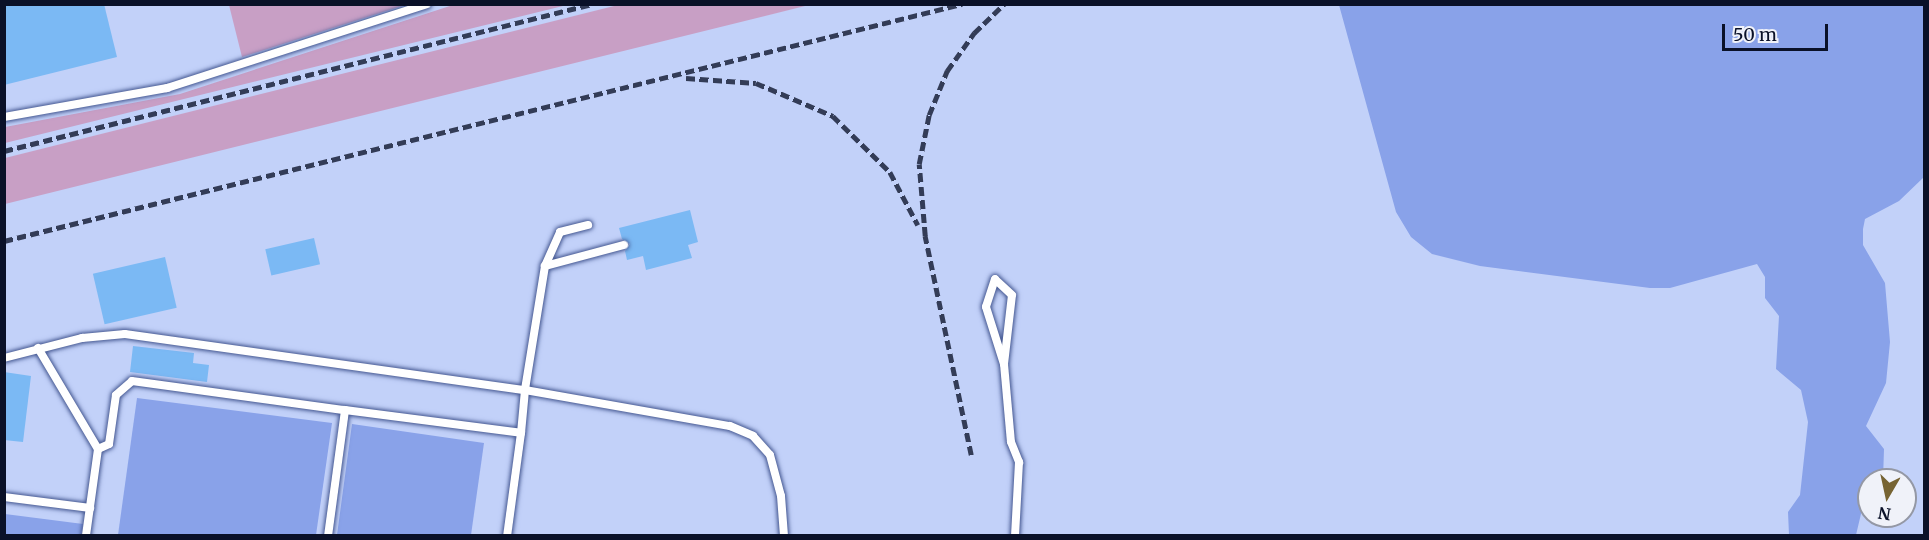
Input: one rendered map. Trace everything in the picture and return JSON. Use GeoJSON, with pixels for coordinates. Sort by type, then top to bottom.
{"type":"FeatureCollection","features":[{"type":"Feature","properties":{"kind":"lane"},"geometry":{"type":"LineString","coordinates":[[4,117],[167,88],[427,4]]}},
{"type":"Feature","properties":{"kind":"lane"},"geometry":{"type":"LineString","coordinates":[[507,536],[525,390],[545,266],[560,232],[588,225]]}},
{"type":"Feature","properties":{"kind":"lane"},"geometry":{"type":"LineString","coordinates":[[545,266],[624,245]]}},
{"type":"Feature","properties":{"kind":"lane"},"geometry":{"type":"LineString","coordinates":[[1004,364],[986,307],[995,279],[1012,295],[1004,364],[1011,442],[1019,462],[1015,536]]}},
{"type":"Feature","properties":{"kind":"lane"},"geometry":{"type":"LineString","coordinates":[[4,358],[104,334],[124,334],[525,390],[730,426],[753,436],[770,454],[781,496],[784,536]]}},
{"type":"Feature","properties":{"kind":"lane"},"geometry":{"type":"LineString","coordinates":[[38,348],[98,449],[86,536]]}},
{"type":"Feature","properties":{"kind":"lane"},"geometry":{"type":"LineString","coordinates":[[98,449],[109,444],[116,394],[132,381],[521,433]]}},
{"type":"Feature","properties":{"kind":"lane"},"geometry":{"type":"LineString","coordinates":[[328,536],[345,410]]}},
{"type":"Feature","properties":{"kind":"lane"},"geometry":{"type":"LineString","coordinates":[[4,497],[90,508]]}},
{"type":"Feature","properties":{"kind":"shaded area"},"geometry":{"type":"Polygon","coordinates":[[[229,4],[405,5],[242,57],[229,4]]]}},
{"type":"Feature","properties":{"kind":"shaded area"},"geometry":{"type":"Polygon","coordinates":[[[456,4],[567,5],[5,143],[5,127],[180,94],[456,4]]]}},
{"type":"Feature","properties":{"kind":"shaded area"},"geometry":{"type":"Polygon","coordinates":[[[622,4],[809,5],[5,204],[5,158],[622,4]]]}},
{"type":"Feature","properties":{"kind":"water"},"geometry":{"type":"Polygon","coordinates":[[[1339,5],[1924,5],[1924,177],[1899,201],[1865,219],[1863,229],[1863,245],[1885,283],[1890,342],[1886,383],[1866,426],[1884,449],[1883,468],[1857,468],[1856,535],[1789,535],[1788,512],[1800,495],[1808,422],[1801,390],[1776,369],[1779,316],[1765,298],[1765,277],[1757,264],[1670,288],[1650,288],[1480,266],[1432,254],[1411,237],[1396,212],[1339,5]]]}},
{"type":"Feature","properties":{"kind":"water"},"geometry":{"type":"Polygon","coordinates":[[[137,398],[332,423],[316,535],[118,535],[137,398]]]}},
{"type":"Feature","properties":{"kind":"water"},"geometry":{"type":"Polygon","coordinates":[[[352,424],[484,443],[471,535],[337,535],[352,424]]]}},
{"type":"Feature","properties":{"kind":"water"},"geometry":{"type":"Polygon","coordinates":[[[5,514],[83,524],[81,535],[5,535],[5,514]]]}},
{"type":"Feature","properties":{"kind":"building"},"geometry":{"type":"Polygon","coordinates":[[[4,4],[104,4],[117,57],[4,85],[4,4]]]}},
{"type":"Feature","properties":{"kind":"building"},"geometry":{"type":"Polygon","coordinates":[[[690,210],[698,242],[688,245],[692,258],[646,270],[643,256],[627,260],[625,251],[630,244],[622,239],[619,228],[690,210]]]}},
{"type":"Feature","properties":{"kind":"building"},"geometry":{"type":"Polygon","coordinates":[[[314,238],[320,264],[271,276],[265,249],[314,238]]]}},
{"type":"Feature","properties":{"kind":"building"},"geometry":{"type":"Polygon","coordinates":[[[165,257],[177,308],[105,324],[93,274],[165,257]]]}},
{"type":"Feature","properties":{"kind":"building"},"geometry":{"type":"Polygon","coordinates":[[[133,346],[194,353],[193,363],[209,365],[207,382],[130,372],[133,346]]]}},
{"type":"Feature","properties":{"kind":"building"},"geometry":{"type":"Polygon","coordinates":[[[4,372],[31,376],[23,442],[4,440],[4,372]]]}},
{"type":"Feature","properties":{"kind":"railway"},"geometry":{"type":"LineString","coordinates":[[4,151],[592,4]]}},
{"type":"Feature","properties":{"kind":"railway"},"geometry":{"type":"LineString","coordinates":[[4,241],[962,4]]}},
{"type":"Feature","properties":{"kind":"railway"},"geometry":{"type":"LineString","coordinates":[[971,455],[925,236],[919,164],[929,115],[947,71],[974,33],[1004,4]]}},
{"type":"Feature","properties":{"kind":"railway"},"geometry":{"type":"LineString","coordinates":[[686,78],[756,83],[833,116],[890,172],[918,225]]}}]}
